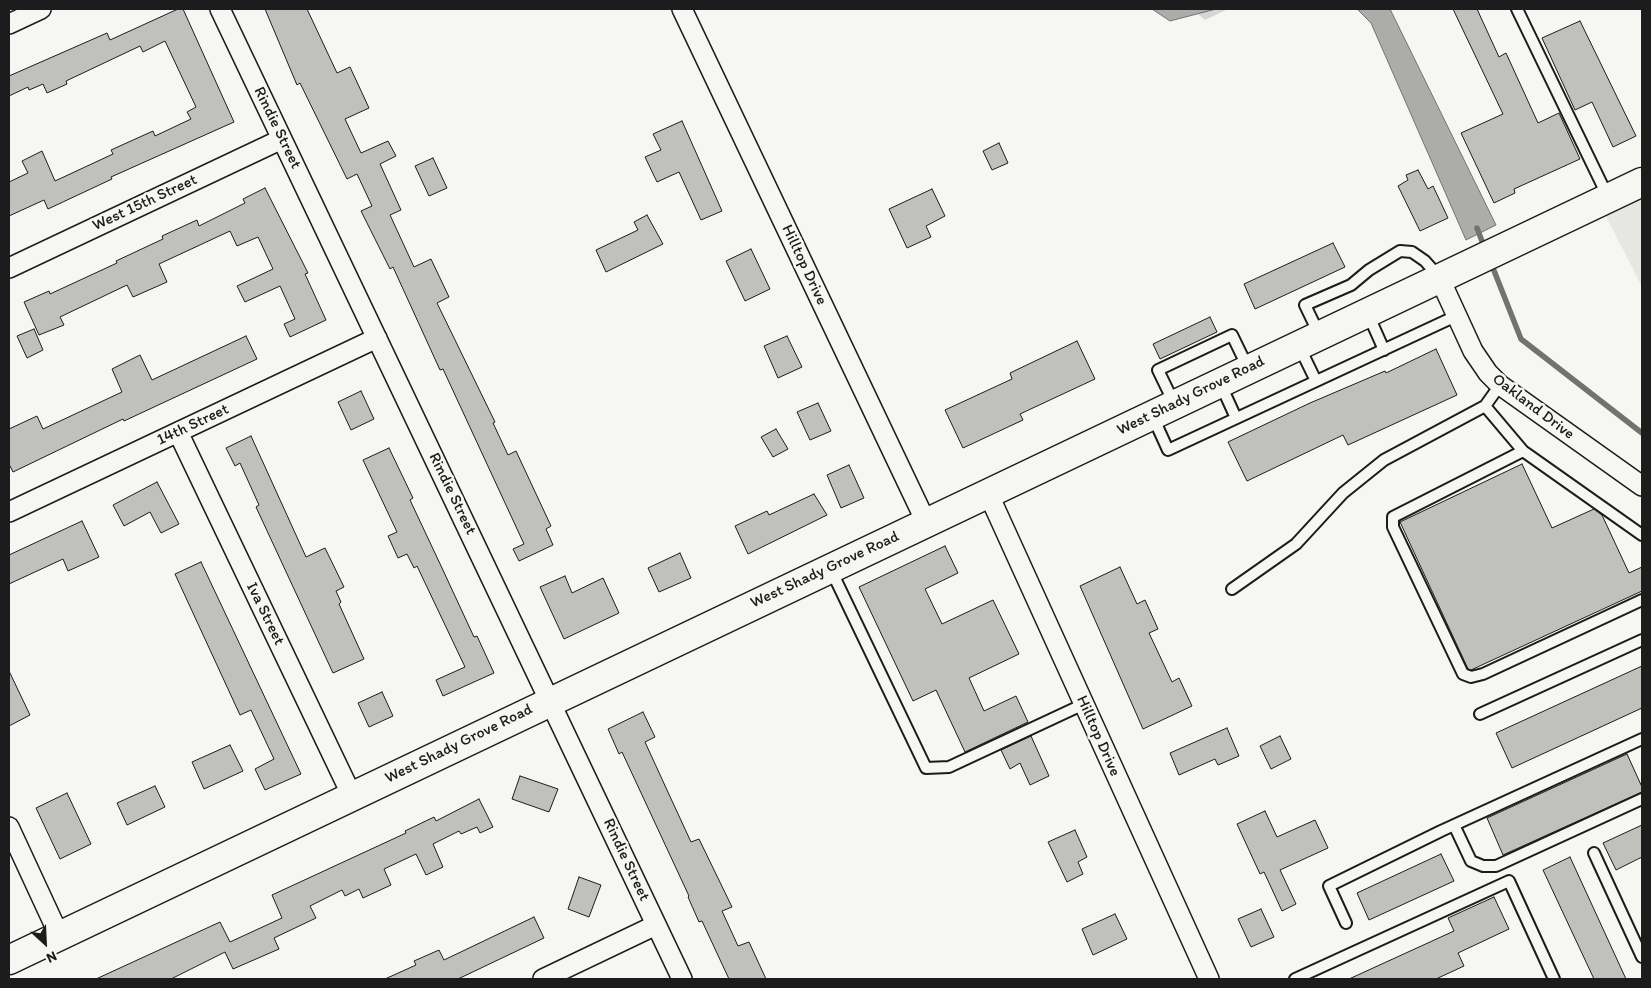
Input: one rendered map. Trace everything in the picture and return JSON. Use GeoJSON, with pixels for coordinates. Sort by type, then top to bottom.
{"type":"FeatureCollection","features":[{"type":"Feature","properties":{"kind":"main road","name":"West Shady Grove Road"},"geometry":{"type":"LineString","coordinates":[[9,960],[1308,339],[1642,182]]}},
{"type":"Feature","properties":{"kind":"street"},"geometry":{"type":"LineString","coordinates":[[9,24],[41,9]]}},
{"type":"Feature","properties":{"kind":"street","name":"Rindie Street"},"geometry":{"type":"LineString","coordinates":[[220,9],[551,700],[682,979]]}},
{"type":"Feature","properties":{"kind":"street","name":"Hilltop Drive"},"geometry":{"type":"LineString","coordinates":[[682,9],[926,522]]}},
{"type":"Feature","properties":{"kind":"street","name":"West 15th Street"},"geometry":{"type":"LineString","coordinates":[[9,268],[282,139]]}},
{"type":"Feature","properties":{"kind":"street","name":"Oakland Drive"},"geometry":{"type":"LineString","coordinates":[[1439,277],[1473,351],[1488,373],[1500,385],[1642,486]]}},
{"type":"Feature","properties":{"kind":"street","name":"14th Street"},"geometry":{"type":"LineString","coordinates":[[9,512],[377,338]]}},
{"type":"Feature","properties":{"kind":"street","name":"Iva Street"},"geometry":{"type":"LineString","coordinates":[[178,432],[352,796]]}},
{"type":"Feature","properties":{"kind":"street","name":"Hilltop Drive"},"geometry":{"type":"LineString","coordinates":[[988,493],[1209,979]]}},
{"type":"Feature","properties":{"kind":"street"},"geometry":{"type":"LineString","coordinates":[[9,827],[59,935]]}},
{"type":"Feature","properties":{"kind":"street"},"geometry":{"type":"LineString","coordinates":[[543,979],[656,925]]}},
{"type":"Feature","properties":{"kind":"lane"},"geometry":{"type":"LineString","coordinates":[[1518,9],[1609,198]]}},
{"type":"Feature","properties":{"kind":"lane"},"geometry":{"type":"LineString","coordinates":[[1316,382],[1308,339],[1305,305],[1351,285],[1369,270],[1400,251],[1412,252],[1425,261],[1439,277]]}},
{"type":"Feature","properties":{"kind":"lane"},"geometry":{"type":"LineString","coordinates":[[1366,312],[1384,350]]}},
{"type":"Feature","properties":{"kind":"lane"},"geometry":{"type":"LineString","coordinates":[[1248,368],[1232,335],[1158,370],[1168,450],[1456,316]]}},
{"type":"Feature","properties":{"kind":"lane"},"geometry":{"type":"LineString","coordinates":[[1219,382],[1236,418]]}},
{"type":"Feature","properties":{"kind":"lane"},"geometry":{"type":"LineString","coordinates":[[1232,589],[1296,544],[1344,493],[1384,460],[1485,406],[1500,385]]}},
{"type":"Feature","properties":{"kind":"lane"},"geometry":{"type":"LineString","coordinates":[[1485,406],[1523,451],[1642,535]]}},
{"type":"Feature","properties":{"kind":"lane"},"geometry":{"type":"LineString","coordinates":[[1523,451],[1393,517],[1392,527],[1463,674],[1471,678],[1483,674],[1642,600]]}},
{"type":"Feature","properties":{"kind":"lane"},"geometry":{"type":"LineString","coordinates":[[830,568],[926,768],[949,767],[1084,704]]}},
{"type":"Feature","properties":{"kind":"lane"},"geometry":{"type":"LineString","coordinates":[[1480,714],[1642,640]]}},
{"type":"Feature","properties":{"kind":"lane"},"geometry":{"type":"LineString","coordinates":[[1346,923],[1329,886],[1454,825],[1642,739]]}},
{"type":"Feature","properties":{"kind":"lane"},"geometry":{"type":"LineString","coordinates":[[1454,825],[1464,851],[1471,861],[1483,866],[1496,866],[1642,799]]}},
{"type":"Feature","properties":{"kind":"lane"},"geometry":{"type":"LineString","coordinates":[[1594,852],[1642,957]]}},
{"type":"Feature","properties":{"kind":"lane"},"geometry":{"type":"LineString","coordinates":[[1295,979],[1509,881],[1554,979]]}},
{"type":"Feature","properties":{"kind":"shaded area"},"geometry":{"type":"Polygon","coordinates":[[[1152,9],[1216,9],[1170,21],[1152,9]]]}},
{"type":"Feature","properties":{"kind":"shaded area"},"geometry":{"type":"Polygon","coordinates":[[[1192,9],[1228,9],[1205,20],[1192,9]]]}},
{"type":"Feature","properties":{"kind":"shaded area"},"geometry":{"type":"Polygon","coordinates":[[[1357,9],[1390,9],[1496,225],[1466,240],[1371,23],[1357,9]]]}},
{"type":"Feature","properties":{"kind":"shaded area"},"geometry":{"type":"Polygon","coordinates":[[[1642,199],[1642,287],[1606,216],[1642,199]]]}},
{"type":"Feature","properties":{"kind":"building"},"geometry":{"type":"Polygon","coordinates":[[[178,9],[183,9],[234,122],[111,177],[112,179],[48,209],[44,200],[9,216],[9,182],[28,173],[22,161],[42,151],[55,181],[113,154],[111,150],[153,131],[155,136],[191,119],[187,112],[196,107],[165,41],[143,52],[140,46],[66,81],[67,84],[47,93],[43,84],[29,90],[28,87],[9,96],[9,76],[107,33],[110,40],[178,9]]]}},
{"type":"Feature","properties":{"kind":"building"},"geometry":{"type":"Polygon","coordinates":[[[265,9],[307,9],[337,73],[350,67],[369,108],[345,119],[361,153],[388,141],[396,156],[380,164],[401,210],[390,215],[414,267],[431,259],[449,297],[437,303],[495,422],[493,423],[508,455],[516,451],[551,526],[546,529],[553,545],[519,561],[513,549],[524,544],[443,369],[440,370],[393,267],[390,269],[361,211],[372,206],[357,174],[347,179],[300,83],[297,85],[265,9]]]}},
{"type":"Feature","properties":{"kind":"building"},"geometry":{"type":"Polygon","coordinates":[[[1453,9],[1477,9],[1499,57],[1506,53],[1538,123],[1559,113],[1580,159],[1514,189],[1515,193],[1494,203],[1461,133],[1503,114],[1453,9]]]}},
{"type":"Feature","properties":{"kind":"building"},"geometry":{"type":"Polygon","coordinates":[[[1580,21],[1636,136],[1613,147],[1592,102],[1575,110],[1542,38],[1580,21]]]}},
{"type":"Feature","properties":{"kind":"building"},"geometry":{"type":"Polygon","coordinates":[[[682,121],[722,211],[701,220],[679,172],[657,182],[645,157],[661,150],[653,134],[682,121]]]}},
{"type":"Feature","properties":{"kind":"building"},"geometry":{"type":"Polygon","coordinates":[[[999,143],[1008,163],[992,170],[983,151],[999,143]]]}},
{"type":"Feature","properties":{"kind":"building"},"geometry":{"type":"Polygon","coordinates":[[[433,158],[447,188],[429,196],[415,166],[433,158]]]}},
{"type":"Feature","properties":{"kind":"building"},"geometry":{"type":"Polygon","coordinates":[[[1418,170],[1428,189],[1433,186],[1448,218],[1420,231],[1398,186],[1408,180],[1406,175],[1418,170]]]}},
{"type":"Feature","properties":{"kind":"building"},"geometry":{"type":"Polygon","coordinates":[[[265,188],[308,273],[305,274],[326,320],[290,337],[284,324],[295,319],[280,286],[245,302],[237,286],[273,269],[258,237],[237,246],[230,231],[159,264],[167,282],[133,297],[127,285],[60,317],[64,325],[39,335],[24,302],[49,291],[50,294],[117,263],[116,261],[163,239],[162,236],[197,220],[199,226],[245,203],[243,199],[265,188]]]}},
{"type":"Feature","properties":{"kind":"building"},"geometry":{"type":"Polygon","coordinates":[[[932,189],[945,216],[926,226],[931,237],[907,248],[889,209],[932,189]]]}},
{"type":"Feature","properties":{"kind":"building"},"geometry":{"type":"Polygon","coordinates":[[[647,215],[663,244],[606,272],[596,250],[638,230],[634,222],[647,215]]]}},
{"type":"Feature","properties":{"kind":"building"},"geometry":{"type":"Polygon","coordinates":[[[1333,243],[1345,267],[1255,309],[1244,284],[1333,243]]]}},
{"type":"Feature","properties":{"kind":"building"},"geometry":{"type":"Polygon","coordinates":[[[751,249],[770,289],[745,301],[726,261],[751,249]]]}},
{"type":"Feature","properties":{"kind":"building"},"geometry":{"type":"Polygon","coordinates":[[[1210,317],[1217,332],[1160,359],[1153,344],[1210,317]]]}},
{"type":"Feature","properties":{"kind":"building"},"geometry":{"type":"Polygon","coordinates":[[[34,329],[43,350],[27,358],[17,336],[34,329]]]}},
{"type":"Feature","properties":{"kind":"building"},"geometry":{"type":"Polygon","coordinates":[[[246,336],[257,359],[124,421],[123,419],[13,472],[9,464],[9,429],[37,416],[43,429],[122,392],[112,369],[140,355],[152,380],[246,336]]]}},
{"type":"Feature","properties":{"kind":"building"},"geometry":{"type":"Polygon","coordinates":[[[787,336],[802,367],[778,378],[764,346],[787,336]]]}},
{"type":"Feature","properties":{"kind":"building"},"geometry":{"type":"Polygon","coordinates":[[[1077,341],[1095,379],[1020,414],[1023,420],[963,448],[945,410],[1012,379],[1010,373],[1077,341]]]}},
{"type":"Feature","properties":{"kind":"building"},"geometry":{"type":"Polygon","coordinates":[[[1436,349],[1457,395],[1348,445],[1343,435],[1247,481],[1228,442],[1310,403],[1385,371],[1386,373],[1436,349]]]}},
{"type":"Feature","properties":{"kind":"building"},"geometry":{"type":"Polygon","coordinates":[[[361,391],[374,419],[351,430],[338,402],[361,391]]]}},
{"type":"Feature","properties":{"kind":"building"},"geometry":{"type":"Polygon","coordinates":[[[818,403],[831,431],[810,440],[797,412],[818,403]]]}},
{"type":"Feature","properties":{"kind":"building"},"geometry":{"type":"Polygon","coordinates":[[[776,429],[788,449],[773,457],[761,437],[776,429]]]}},
{"type":"Feature","properties":{"kind":"building"},"geometry":{"type":"Polygon","coordinates":[[[251,436],[306,557],[325,548],[344,587],[336,591],[341,602],[339,604],[364,659],[333,673],[256,507],[259,505],[240,463],[235,466],[226,448],[251,436]]]}},
{"type":"Feature","properties":{"kind":"building"},"geometry":{"type":"Polygon","coordinates":[[[389,448],[413,498],[410,500],[474,637],[477,636],[494,673],[443,696],[436,680],[465,667],[417,566],[414,568],[407,554],[398,558],[388,536],[397,532],[363,460],[389,448]]]}},
{"type":"Feature","properties":{"kind":"building"},"geometry":{"type":"Polygon","coordinates":[[[1522,464],[1552,528],[1594,509],[1602,515],[1629,573],[1642,567],[1642,591],[1471,670],[1468,669],[1400,522],[1522,464]]]}},
{"type":"Feature","properties":{"kind":"building"},"geometry":{"type":"Polygon","coordinates":[[[849,465],[864,498],[841,508],[827,475],[849,465]]]}},
{"type":"Feature","properties":{"kind":"building"},"geometry":{"type":"Polygon","coordinates":[[[157,482],[179,524],[161,533],[150,512],[124,526],[113,505],[157,482]]]}},
{"type":"Feature","properties":{"kind":"building"},"geometry":{"type":"Polygon","coordinates":[[[814,494],[827,515],[748,554],[735,526],[767,511],[769,515],[814,494]]]}},
{"type":"Feature","properties":{"kind":"building"},"geometry":{"type":"Polygon","coordinates":[[[82,521],[99,557],[68,571],[63,559],[9,584],[9,555],[82,521]]]}},
{"type":"Feature","properties":{"kind":"building"},"geometry":{"type":"Polygon","coordinates":[[[945,546],[958,573],[925,589],[942,624],[993,600],[1019,654],[969,678],[984,711],[1016,696],[1028,722],[965,752],[936,690],[913,701],[859,587],[945,546]]]}},
{"type":"Feature","properties":{"kind":"building"},"geometry":{"type":"Polygon","coordinates":[[[680,553],[691,578],[659,592],[648,568],[680,553]]]}},
{"type":"Feature","properties":{"kind":"building"},"geometry":{"type":"Polygon","coordinates":[[[201,562],[301,774],[265,790],[255,769],[274,759],[251,710],[240,715],[175,574],[201,562]]]}},
{"type":"Feature","properties":{"kind":"building"},"geometry":{"type":"Polygon","coordinates":[[[1120,567],[1137,604],[1145,600],[1158,629],[1149,633],[1172,682],[1179,678],[1192,706],[1143,729],[1080,586],[1120,567]]]}},
{"type":"Feature","properties":{"kind":"building"},"geometry":{"type":"Polygon","coordinates":[[[565,576],[572,593],[603,578],[619,613],[564,639],[540,587],[565,576]]]}},
{"type":"Feature","properties":{"kind":"building"},"geometry":{"type":"Polygon","coordinates":[[[1642,666],[1642,708],[1512,768],[1496,733],[1642,666]]]}},
{"type":"Feature","properties":{"kind":"building"},"geometry":{"type":"Polygon","coordinates":[[[9,671],[30,715],[9,726],[9,671]]]}},
{"type":"Feature","properties":{"kind":"building"},"geometry":{"type":"Polygon","coordinates":[[[382,692],[393,716],[369,727],[358,703],[382,692]]]}},
{"type":"Feature","properties":{"kind":"building"},"geometry":{"type":"Polygon","coordinates":[[[643,712],[655,737],[645,742],[691,842],[699,839],[732,907],[722,911],[738,946],[749,942],[766,979],[729,979],[702,921],[699,922],[689,896],[622,752],[619,754],[608,729],[643,712]]]}},
{"type":"Feature","properties":{"kind":"building"},"geometry":{"type":"Polygon","coordinates":[[[1227,728],[1239,756],[1218,765],[1215,759],[1179,775],[1170,753],[1227,728]]]}},
{"type":"Feature","properties":{"kind":"building"},"geometry":{"type":"Polygon","coordinates":[[[1031,736],[1049,776],[1030,785],[1020,763],[1010,769],[1001,750],[1031,736]]]}},
{"type":"Feature","properties":{"kind":"building"},"geometry":{"type":"Polygon","coordinates":[[[1280,736],[1291,759],[1271,769],[1260,746],[1280,736]]]}},
{"type":"Feature","properties":{"kind":"building"},"geometry":{"type":"Polygon","coordinates":[[[230,745],[243,771],[204,789],[192,762],[230,745]]]}},
{"type":"Feature","properties":{"kind":"building"},"geometry":{"type":"Polygon","coordinates":[[[1627,754],[1642,787],[1642,792],[1503,855],[1487,818],[1627,754]]]}},
{"type":"Feature","properties":{"kind":"building"},"geometry":{"type":"Polygon","coordinates":[[[520,776],[558,789],[549,812],[512,799],[520,776]]]}},
{"type":"Feature","properties":{"kind":"building"},"geometry":{"type":"Polygon","coordinates":[[[155,786],[165,807],[127,825],[117,803],[155,786]]]}},
{"type":"Feature","properties":{"kind":"building"},"geometry":{"type":"Polygon","coordinates":[[[67,793],[91,844],[60,859],[36,808],[67,793]]]}},
{"type":"Feature","properties":{"kind":"building"},"geometry":{"type":"Polygon","coordinates":[[[479,799],[493,827],[480,833],[477,827],[461,834],[459,831],[433,844],[443,867],[426,875],[416,854],[384,869],[391,885],[363,898],[359,889],[345,896],[342,890],[310,906],[316,918],[274,938],[279,949],[233,969],[225,952],[171,979],[96,979],[220,922],[230,942],[282,918],[272,895],[406,833],[405,831],[434,817],[436,821],[479,799]]]}},
{"type":"Feature","properties":{"kind":"building"},"geometry":{"type":"Polygon","coordinates":[[[1265,811],[1277,837],[1315,820],[1328,848],[1280,870],[1296,904],[1282,911],[1264,872],[1260,874],[1237,824],[1265,811]]]}},
{"type":"Feature","properties":{"kind":"building"},"geometry":{"type":"Polygon","coordinates":[[[1642,825],[1642,857],[1616,870],[1603,843],[1642,825]]]}},
{"type":"Feature","properties":{"kind":"building"},"geometry":{"type":"Polygon","coordinates":[[[1075,830],[1087,857],[1078,862],[1083,874],[1067,882],[1048,842],[1075,830]]]}},
{"type":"Feature","properties":{"kind":"building"},"geometry":{"type":"Polygon","coordinates":[[[1441,854],[1454,881],[1369,920],[1357,893],[1441,854]]]}},
{"type":"Feature","properties":{"kind":"building"},"geometry":{"type":"Polygon","coordinates":[[[1570,857],[1626,979],[1594,979],[1543,870],[1570,857]]]}},
{"type":"Feature","properties":{"kind":"building"},"geometry":{"type":"Polygon","coordinates":[[[579,877],[601,885],[589,917],[568,909],[579,877]]]}},
{"type":"Feature","properties":{"kind":"building"},"geometry":{"type":"Polygon","coordinates":[[[1494,897],[1509,929],[1458,953],[1464,966],[1436,979],[1349,979],[1454,931],[1448,918],[1494,897]]]}},
{"type":"Feature","properties":{"kind":"building"},"geometry":{"type":"Polygon","coordinates":[[[1261,909],[1274,937],[1251,947],[1238,919],[1261,909]]]}},
{"type":"Feature","properties":{"kind":"building"},"geometry":{"type":"Polygon","coordinates":[[[1115,914],[1127,939],[1093,955],[1082,929],[1115,914]]]}},
{"type":"Feature","properties":{"kind":"building"},"geometry":{"type":"Polygon","coordinates":[[[534,917],[544,938],[458,979],[385,979],[416,965],[414,961],[439,950],[444,960],[534,917]]]}},
{"type":"Feature","properties":{"kind":"waterway"},"geometry":{"type":"LineString","coordinates":[[1477,228],[1485,249]]}},
{"type":"Feature","properties":{"kind":"waterway"},"geometry":{"type":"LineString","coordinates":[[1491,263],[1521,339],[1642,433]]}}]}
